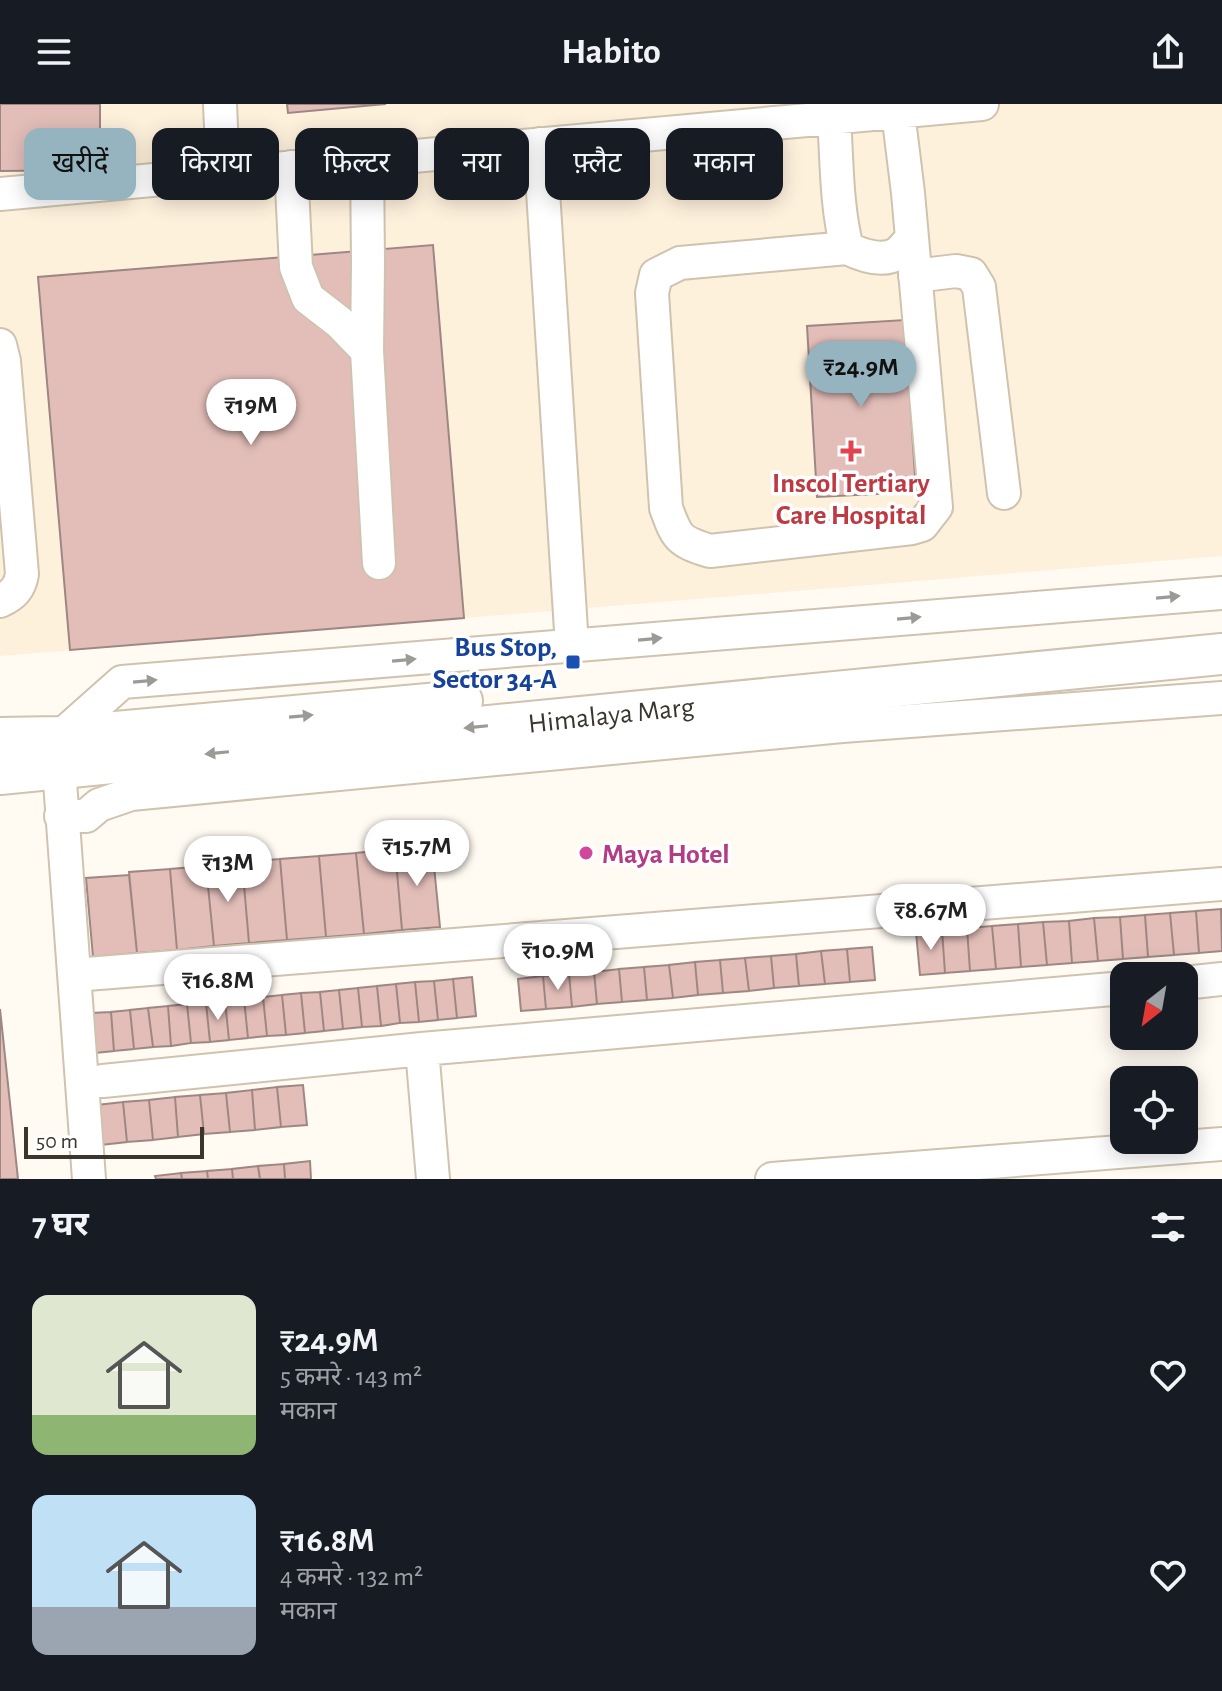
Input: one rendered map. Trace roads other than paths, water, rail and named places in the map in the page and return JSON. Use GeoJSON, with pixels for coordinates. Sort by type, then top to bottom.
{"type":"FeatureCollection","features":[{"type":"Feature","properties":{"kind":"main road","name":"Himalaya Marg"},"geometry":{"type":"LineString","coordinates":[[0,774],[59,753],[1222,633]]}},
{"type":"Feature","properties":{"kind":"main road","name":"Himalaya Marg"},"geometry":{"type":"LineString","coordinates":[[0,738],[59,753],[1222,654]]}},
{"type":"Feature","properties":{"kind":"street"},"geometry":{"type":"LineString","coordinates":[[220,104],[221,128]]}},
{"type":"Feature","properties":{"kind":"street"},"geometry":{"type":"LineString","coordinates":[[418,155],[540,144],[684,118],[834,118],[982,104]]}},
{"type":"Feature","properties":{"kind":"street"},"geometry":{"type":"LineString","coordinates":[[898,112],[912,238],[936,507],[922,525],[912,528],[710,551],[691,545],[676,534],[666,508],[652,293],[656,275],[680,263],[847,248],[862,255],[880,257],[897,254],[912,238]]}},
{"type":"Feature","properties":{"kind":"street"},"geometry":{"type":"LineString","coordinates":[[834,118],[847,248]]}},
{"type":"Feature","properties":{"kind":"street"},"geometry":{"type":"LineString","coordinates":[[540,144],[572,646]]}},
{"type":"Feature","properties":{"kind":"street"},"geometry":{"type":"LineString","coordinates":[[291,167],[296,267],[308,298],[339,322],[367,351]]}},
{"type":"Feature","properties":{"kind":"street"},"geometry":{"type":"LineString","coordinates":[[279,168],[295,167]]}},
{"type":"Feature","properties":{"kind":"street"},"geometry":{"type":"LineString","coordinates":[[0,194],[152,180]]}},
{"type":"Feature","properties":{"kind":"street"},"geometry":{"type":"LineString","coordinates":[[367,200],[367,351],[379,563]]}},
{"type":"Feature","properties":{"kind":"street"},"geometry":{"type":"LineString","coordinates":[[915,276],[956,271],[971,274],[979,287],[1004,493]]}},
{"type":"Feature","properties":{"kind":"street"},"geometry":{"type":"LineString","coordinates":[[0,345],[4,361],[22,574],[20,585],[0,601]]}},
{"type":"Feature","properties":{"kind":"street"},"geometry":{"type":"LineString","coordinates":[[89,1179],[61,816],[59,753],[122,682],[1222,593]]}},
{"type":"Feature","properties":{"kind":"street"},"geometry":{"type":"LineString","coordinates":[[61,816],[86,816],[99,805],[131,794],[842,726],[1222,698]]}},
{"type":"Feature","properties":{"kind":"street"},"geometry":{"type":"LineString","coordinates":[[74,975],[1222,884]]}},
{"type":"Feature","properties":{"kind":"street"},"geometry":{"type":"LineString","coordinates":[[1198,982],[1222,979]]}},
{"type":"Feature","properties":{"kind":"street"},"geometry":{"type":"LineString","coordinates":[[103,1081],[422,1049],[1110,989]]}},
{"type":"Feature","properties":{"kind":"street"},"geometry":{"type":"LineString","coordinates":[[422,1049],[433,1179]]}},
{"type":"Feature","properties":{"kind":"street"},"geometry":{"type":"LineString","coordinates":[[772,1179],[1222,1144]]}},
{"type":"Feature","properties":{"kind":"place","name":"Inscol Tertiary Care Hospital"},"geometry":{"type":"Point","coordinates":[851,451]}},
{"type":"Feature","properties":{"kind":"place","name":"Bus Stop, Sector 34-A"},"geometry":{"type":"Point","coordinates":[573,662]}},
{"type":"Feature","properties":{"kind":"place","name":"Maya Hotel"},"geometry":{"type":"Point","coordinates":[586,853]}}]}
